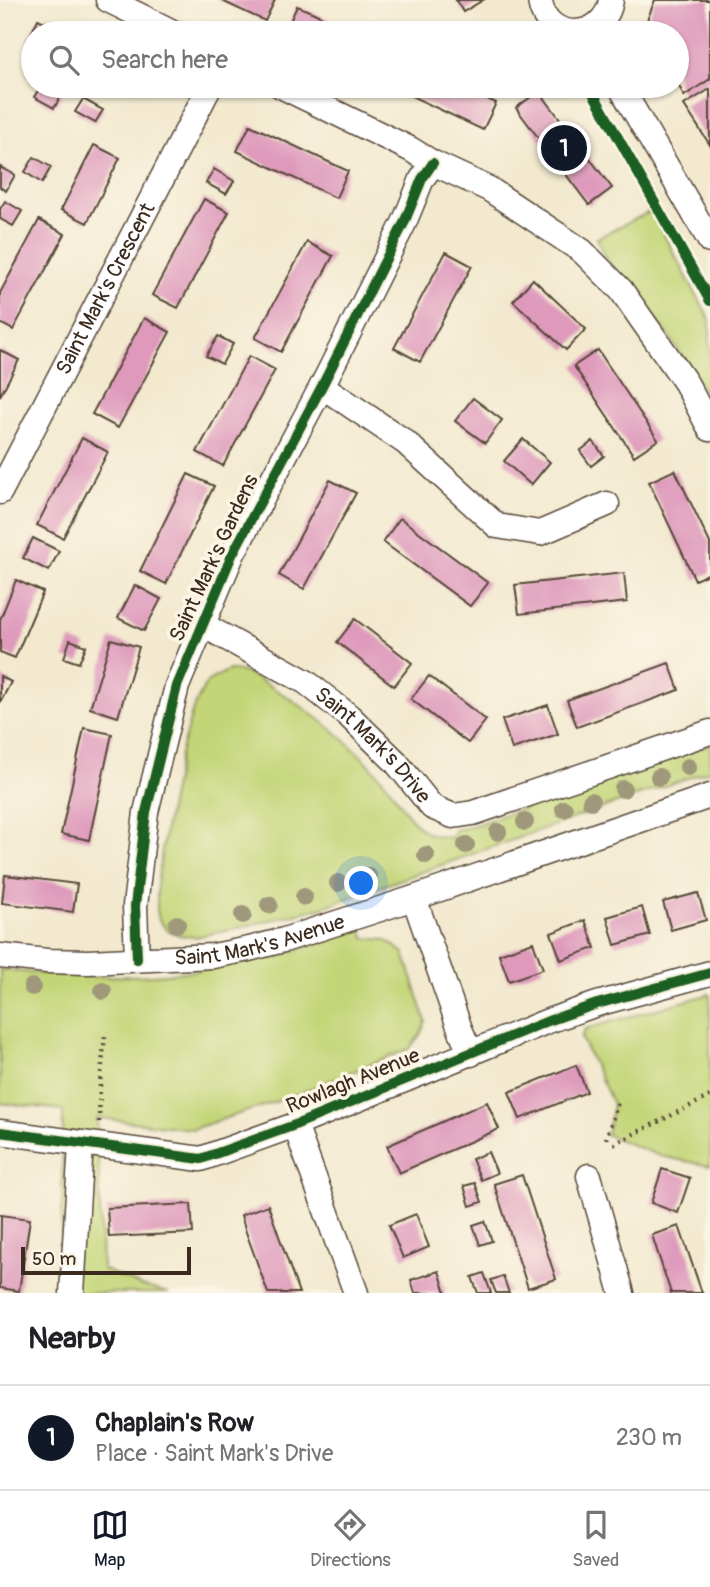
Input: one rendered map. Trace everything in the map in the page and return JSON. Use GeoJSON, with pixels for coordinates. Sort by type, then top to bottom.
{"type":"FeatureCollection","features":[{"type":"Feature","properties":{"kind":"street"},"geometry":{"type":"LineString","coordinates":[[108,0],[151,21]]}},
{"type":"Feature","properties":{"kind":"street"},"geometry":{"type":"LineString","coordinates":[[540,0],[548,21]]}},
{"type":"Feature","properties":{"kind":"street"},"geometry":{"type":"LineString","coordinates":[[601,21],[611,0]]}},
{"type":"Feature","properties":{"kind":"street","name":"Saint Mark's Crescent"},"geometry":{"type":"LineString","coordinates":[[0,492],[204,98]]}},
{"type":"Feature","properties":{"kind":"street"},"geometry":{"type":"LineString","coordinates":[[306,98],[489,189],[582,251],[621,290],[686,383],[710,429]]}},
{"type":"Feature","properties":{"kind":"street"},"geometry":{"type":"LineString","coordinates":[[627,98],[710,241]]}},
{"type":"Feature","properties":{"kind":"street","name":"Saint Mark's Gardens"},"geometry":{"type":"LineString","coordinates":[[137,959],[135,897],[146,812],[177,686],[232,555],[322,386],[404,223],[422,179],[433,163]]}},
{"type":"Feature","properties":{"kind":"street"},"geometry":{"type":"LineString","coordinates":[[322,386],[405,442],[497,526],[540,533],[607,504]]}},
{"type":"Feature","properties":{"kind":"street","name":"Saint Mark's Drive"},"geometry":{"type":"LineString","coordinates":[[203,625],[266,657],[306,682],[349,716],[382,747],[432,807],[453,816],[473,813],[710,733]]}},
{"type":"Feature","properties":{"kind":"street","name":"Saint Mark's Avenue"},"geometry":{"type":"LineString","coordinates":[[0,956],[47,961],[137,959],[213,956],[249,949],[414,898],[710,796]]}},
{"type":"Feature","properties":{"kind":"street"},"geometry":{"type":"LineString","coordinates":[[414,898],[471,1054]]}},
{"type":"Feature","properties":{"kind":"street","name":"Rowlagh Avenue"},"geometry":{"type":"LineString","coordinates":[[0,1132],[201,1159],[295,1125],[560,1016],[710,973]]}},
{"type":"Feature","properties":{"kind":"street"},"geometry":{"type":"LineString","coordinates":[[295,1125],[356,1293]]}},
{"type":"Feature","properties":{"kind":"street"},"geometry":{"type":"LineString","coordinates":[[72,1293],[81,1144]]}},
{"type":"Feature","properties":{"kind":"street"},"geometry":{"type":"LineString","coordinates":[[589,1176],[622,1293]]}},
{"type":"Feature","properties":{"kind":"path"},"geometry":{"type":"LineString","coordinates":[[99,1124],[105,1036]]}},
{"type":"Feature","properties":{"kind":"path"},"geometry":{"type":"LineString","coordinates":[[614,1144],[710,1096]]}},
{"type":"Feature","properties":{"kind":"path"},"geometry":{"type":"LineString","coordinates":[[606,1139],[619,1099]]}},
{"type":"Feature","properties":{"kind":"green space"},"geometry":{"type":"Polygon","coordinates":[[[651,211],[710,320],[710,402],[667,333],[606,258],[597,238],[651,211]]]}},
{"type":"Feature","properties":{"kind":"green space"},"geometry":{"type":"Polygon","coordinates":[[[229,670],[257,679],[319,719],[373,768],[416,824],[437,836],[453,838],[454,830],[710,744],[710,770],[320,908],[195,937],[180,935],[167,930],[159,920],[157,910],[157,885],[165,830],[180,754],[193,709],[205,685],[229,670]]]}},
{"type":"Feature","properties":{"kind":"green space"},"geometry":{"type":"Polygon","coordinates":[[[361,929],[365,938],[386,940],[404,953],[426,1021],[420,1035],[409,1049],[290,1097],[193,1129],[97,1118],[102,1269],[142,1286],[169,1293],[61,1293],[63,1110],[0,1103],[0,969],[93,977],[183,972],[272,956],[361,929]]]}},
{"type":"Feature","properties":{"kind":"green space"},"geometry":{"type":"Polygon","coordinates":[[[710,994],[710,1166],[660,1156],[607,1135],[613,1104],[581,1038],[585,1029],[710,994]]]}},
{"type":"Feature","properties":{"kind":"building"},"geometry":{"type":"Polygon","coordinates":[[[220,0],[275,0],[265,21],[220,0]]]}},
{"type":"Feature","properties":{"kind":"building"},"geometry":{"type":"Polygon","coordinates":[[[456,0],[483,0],[463,12],[456,0]]]}},
{"type":"Feature","properties":{"kind":"building"},"geometry":{"type":"Polygon","coordinates":[[[655,0],[710,0],[710,79],[689,93],[689,21],[647,21],[655,0]]]}},
{"type":"Feature","properties":{"kind":"building"},"geometry":{"type":"Polygon","coordinates":[[[297,6],[331,21],[290,21],[297,6]]]}},
{"type":"Feature","properties":{"kind":"building"},"geometry":{"type":"Polygon","coordinates":[[[710,89],[710,145],[684,105],[710,89]]]}},
{"type":"Feature","properties":{"kind":"building"},"geometry":{"type":"Polygon","coordinates":[[[36,98],[60,98],[54,108],[36,98]]]}},
{"type":"Feature","properties":{"kind":"building"},"geometry":{"type":"Polygon","coordinates":[[[416,98],[485,98],[496,103],[483,130],[416,98]]]}},
{"type":"Feature","properties":{"kind":"building"},"geometry":{"type":"Polygon","coordinates":[[[530,98],[544,98],[612,188],[589,205],[516,108],[530,98]]]}},
{"type":"Feature","properties":{"kind":"building"},"geometry":{"type":"Polygon","coordinates":[[[83,99],[103,110],[95,123],[75,112],[83,99]]]}},
{"type":"Feature","properties":{"kind":"building"},"geometry":{"type":"Polygon","coordinates":[[[250,125],[348,171],[336,198],[237,151],[250,125]]]}},
{"type":"Feature","properties":{"kind":"building"},"geometry":{"type":"Polygon","coordinates":[[[94,145],[120,158],[87,223],[61,210],[94,145]]]}},
{"type":"Feature","properties":{"kind":"building"},"geometry":{"type":"Polygon","coordinates":[[[34,157],[51,167],[42,183],[25,172],[34,157]]]}},
{"type":"Feature","properties":{"kind":"building"},"geometry":{"type":"Polygon","coordinates":[[[0,167],[15,175],[6,191],[0,187],[0,167]]]}},
{"type":"Feature","properties":{"kind":"building"},"geometry":{"type":"Polygon","coordinates":[[[214,169],[234,181],[226,194],[206,183],[214,169]]]}},
{"type":"Feature","properties":{"kind":"building"},"geometry":{"type":"Polygon","coordinates":[[[204,199],[229,212],[178,308],[152,295],[204,199]]]}},
{"type":"Feature","properties":{"kind":"building"},"geometry":{"type":"Polygon","coordinates":[[[5,201],[22,211],[13,226],[0,219],[0,209],[5,201]]]}},
{"type":"Feature","properties":{"kind":"building"},"geometry":{"type":"Polygon","coordinates":[[[39,220],[65,234],[13,330],[0,323],[0,293],[39,220]]]}},
{"type":"Feature","properties":{"kind":"building"},"geometry":{"type":"Polygon","coordinates":[[[307,242],[333,256],[281,352],[255,338],[307,242]]]}},
{"type":"Feature","properties":{"kind":"building"},"geometry":{"type":"Polygon","coordinates":[[[446,252],[472,266],[420,362],[394,348],[446,252]]]}},
{"type":"Feature","properties":{"kind":"building"},"geometry":{"type":"Polygon","coordinates":[[[533,279],[586,329],[566,350],[513,301],[533,279]]]}},
{"type":"Feature","properties":{"kind":"building"},"geometry":{"type":"Polygon","coordinates":[[[144,318],[170,332],[118,428],[92,414],[144,318]]]}},
{"type":"Feature","properties":{"kind":"building"},"geometry":{"type":"Polygon","coordinates":[[[218,336],[233,344],[222,364],[206,356],[218,336]]]}},
{"type":"Feature","properties":{"kind":"building"},"geometry":{"type":"Polygon","coordinates":[[[0,350],[19,360],[0,396],[0,350]]]}},
{"type":"Feature","properties":{"kind":"building"},"geometry":{"type":"Polygon","coordinates":[[[598,350],[658,440],[634,456],[574,366],[598,350]]]}},
{"type":"Feature","properties":{"kind":"building"},"geometry":{"type":"Polygon","coordinates":[[[249,356],[275,370],[223,466],[197,452],[249,356]]]}},
{"type":"Feature","properties":{"kind":"building"},"geometry":{"type":"Polygon","coordinates":[[[473,398],[502,420],[485,443],[455,421],[473,398]]]}},
{"type":"Feature","properties":{"kind":"building"},"geometry":{"type":"Polygon","coordinates":[[[82,438],[108,452],[63,538],[37,525],[82,438]]]}},
{"type":"Feature","properties":{"kind":"building"},"geometry":{"type":"Polygon","coordinates":[[[523,439],[550,462],[531,485],[504,461],[523,439]]]}},
{"type":"Feature","properties":{"kind":"building"},"geometry":{"type":"Polygon","coordinates":[[[593,441],[604,456],[591,466],[580,451],[593,441]]]}},
{"type":"Feature","properties":{"kind":"building"},"geometry":{"type":"Polygon","coordinates":[[[675,470],[710,543],[710,573],[695,580],[649,482],[675,470]]]}},
{"type":"Feature","properties":{"kind":"building"},"geometry":{"type":"Polygon","coordinates":[[[188,474],[214,486],[166,584],[140,571],[188,474]]]}},
{"type":"Feature","properties":{"kind":"building"},"geometry":{"type":"Polygon","coordinates":[[[330,480],[356,493],[304,589],[279,575],[330,480]]]}},
{"type":"Feature","properties":{"kind":"building"},"geometry":{"type":"Polygon","coordinates":[[[400,518],[488,583],[470,606],[383,542],[400,518]]]}},
{"type":"Feature","properties":{"kind":"building"},"geometry":{"type":"Polygon","coordinates":[[[33,538],[59,551],[49,571],[23,558],[33,538]]]}},
{"type":"Feature","properties":{"kind":"building"},"geometry":{"type":"Polygon","coordinates":[[[624,573],[627,602],[519,614],[515,585],[624,573]]]}},
{"type":"Feature","properties":{"kind":"building"},"geometry":{"type":"Polygon","coordinates":[[[16,580],[43,592],[15,658],[0,652],[0,620],[16,580]]]}},
{"type":"Feature","properties":{"kind":"building"},"geometry":{"type":"Polygon","coordinates":[[[135,585],[161,599],[144,631],[118,618],[135,585]]]}},
{"type":"Feature","properties":{"kind":"building"},"geometry":{"type":"Polygon","coordinates":[[[355,619],[412,663],[394,686],[337,642],[355,619]]]}},
{"type":"Feature","properties":{"kind":"building"},"geometry":{"type":"Polygon","coordinates":[[[111,639],[139,647],[118,717],[90,708],[111,639]]]}},
{"type":"Feature","properties":{"kind":"building"},"geometry":{"type":"Polygon","coordinates":[[[70,640],[86,646],[79,663],[64,658],[70,640]]]}},
{"type":"Feature","properties":{"kind":"building"},"geometry":{"type":"Polygon","coordinates":[[[669,663],[679,690],[577,727],[567,700],[669,663]]]}},
{"type":"Feature","properties":{"kind":"building"},"geometry":{"type":"Polygon","coordinates":[[[0,676],[11,682],[0,703],[0,676]]]}},
{"type":"Feature","properties":{"kind":"building"},"geometry":{"type":"Polygon","coordinates":[[[429,676],[486,720],[468,743],[411,699],[429,676]]]}},
{"type":"Feature","properties":{"kind":"building"},"geometry":{"type":"Polygon","coordinates":[[[548,705],[558,734],[512,749],[502,720],[548,705]]]}},
{"type":"Feature","properties":{"kind":"building"},"geometry":{"type":"Polygon","coordinates":[[[84,728],[112,734],[89,840],[61,834],[84,728]]]}},
{"type":"Feature","properties":{"kind":"building"},"geometry":{"type":"Polygon","coordinates":[[[5,875],[77,884],[73,912],[2,903],[5,875]]]}},
{"type":"Feature","properties":{"kind":"building"},"geometry":{"type":"Polygon","coordinates":[[[698,893],[706,920],[671,930],[663,902],[698,893]]]}},
{"type":"Feature","properties":{"kind":"building"},"geometry":{"type":"Polygon","coordinates":[[[642,907],[650,935],[615,945],[607,917],[642,907]]]}},
{"type":"Feature","properties":{"kind":"building"},"geometry":{"type":"Polygon","coordinates":[[[585,920],[595,948],[561,960],[551,933],[585,920]]]}},
{"type":"Feature","properties":{"kind":"building"},"geometry":{"type":"Polygon","coordinates":[[[533,942],[543,969],[509,981],[499,954],[533,942]]]}},
{"type":"Feature","properties":{"kind":"building"},"geometry":{"type":"Polygon","coordinates":[[[576,1065],[587,1092],[520,1119],[509,1092],[576,1065]]]}},
{"type":"Feature","properties":{"kind":"building"},"geometry":{"type":"Polygon","coordinates":[[[487,1102],[499,1129],[399,1173],[387,1146],[487,1102]]]}},
{"type":"Feature","properties":{"kind":"building"},"geometry":{"type":"Polygon","coordinates":[[[488,1152],[497,1173],[481,1180],[472,1159],[488,1152]]]}},
{"type":"Feature","properties":{"kind":"building"},"geometry":{"type":"Polygon","coordinates":[[[662,1169],[690,1178],[678,1213],[651,1203],[662,1169]]]}},
{"type":"Feature","properties":{"kind":"building"},"geometry":{"type":"Polygon","coordinates":[[[522,1175],[556,1279],[528,1288],[494,1184],[522,1175]]]}},
{"type":"Feature","properties":{"kind":"building"},"geometry":{"type":"Polygon","coordinates":[[[475,1183],[482,1202],[470,1206],[464,1186],[475,1183]]]}},
{"type":"Feature","properties":{"kind":"building"},"geometry":{"type":"Polygon","coordinates":[[[191,1204],[193,1233],[109,1237],[107,1208],[191,1204]]]}},
{"type":"Feature","properties":{"kind":"building"},"geometry":{"type":"Polygon","coordinates":[[[268,1205],[299,1293],[268,1293],[246,1232],[241,1215],[268,1205]]]}},
{"type":"Feature","properties":{"kind":"building"},"geometry":{"type":"Polygon","coordinates":[[[416,1214],[429,1247],[403,1258],[389,1225],[416,1214]]]}},
{"type":"Feature","properties":{"kind":"building"},"geometry":{"type":"Polygon","coordinates":[[[1,1215],[30,1219],[19,1291],[0,1288],[1,1215]]]}},
{"type":"Feature","properties":{"kind":"building"},"geometry":{"type":"Polygon","coordinates":[[[485,1221],[492,1241],[480,1245],[473,1225],[485,1221]]]}},
{"type":"Feature","properties":{"kind":"building"},"geometry":{"type":"Polygon","coordinates":[[[679,1226],[702,1293],[671,1293],[652,1235],[679,1226]]]}},
{"type":"Feature","properties":{"kind":"building"},"geometry":{"type":"Polygon","coordinates":[[[439,1271],[446,1293],[415,1293],[411,1280],[439,1271]]]}},
{"type":"Feature","properties":{"kind":"building"},"geometry":{"type":"Polygon","coordinates":[[[484,1273],[491,1293],[478,1293],[472,1277],[484,1273]]]}},
{"type":"Feature","properties":{"kind":"building"},"geometry":{"type":"Polygon","coordinates":[[[503,1276],[509,1293],[496,1293],[491,1280],[503,1276]]]}},
{"type":"Feature","properties":{"kind":"cycle path"},"geometry":{"type":"LineString","coordinates":[[596,98],[710,301]]}},
{"type":"Feature","properties":{"kind":"cycle path"},"geometry":{"type":"LineString","coordinates":[[137,959],[135,906],[146,812],[177,686],[232,555],[322,386],[404,223],[422,179],[433,163]]}},
{"type":"Feature","properties":{"kind":"cycle path"},"geometry":{"type":"LineString","coordinates":[[0,1132],[201,1159],[295,1125],[548,1021],[597,1004],[710,973]]}},
{"type":"Feature","properties":{"kind":"place","name":"Chaplain's Row"},"geometry":{"type":"Point","coordinates":[564,148]}}]}
